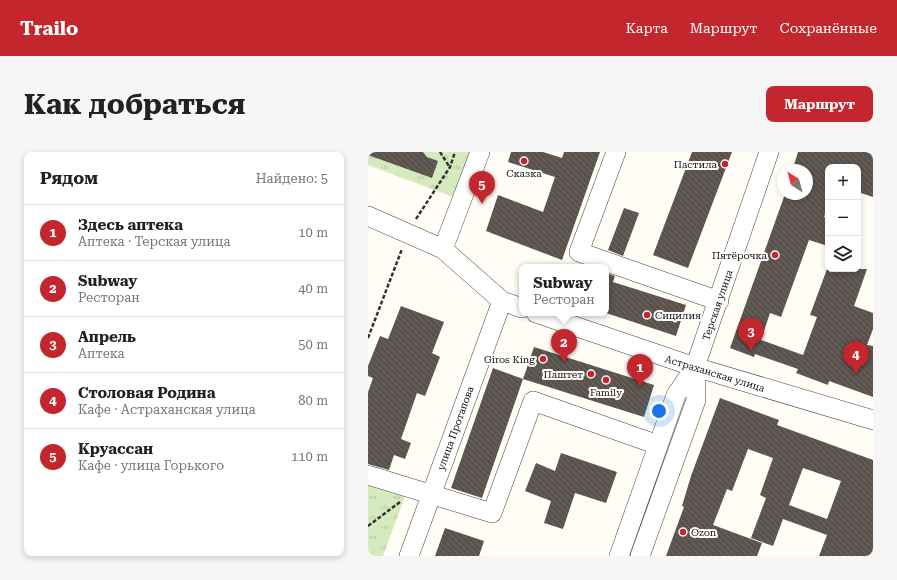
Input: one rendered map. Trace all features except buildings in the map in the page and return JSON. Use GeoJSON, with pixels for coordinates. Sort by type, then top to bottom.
{"type":"FeatureCollection","features":[{"type":"Feature","properties":{"kind":"street"},"geometry":{"type":"LineString","coordinates":[[443,249],[480,152]]}},
{"type":"Feature","properties":{"kind":"street"},"geometry":{"type":"LineString","coordinates":[[616,152],[579,252],[718,301]]}},
{"type":"Feature","properties":{"kind":"street","name":"Терская улица"},"geometry":{"type":"LineString","coordinates":[[619,556],[676,395],[695,367],[769,152]]}},
{"type":"Feature","properties":{"kind":"street"},"geometry":{"type":"LineString","coordinates":[[368,216],[443,249],[502,301],[519,307]]}},
{"type":"Feature","properties":{"kind":"street","name":"улица Протапова"},"geometry":{"type":"LineString","coordinates":[[409,556],[424,491],[479,364],[502,301]]}},
{"type":"Feature","properties":{"kind":"street","name":"Астраханская улица"},"geometry":{"type":"LineString","coordinates":[[545,316],[695,367],[873,420]]}},
{"type":"Feature","properties":{"kind":"street","name":"Терская улица"},"geometry":{"type":"LineString","coordinates":[[640,556],[696,400],[695,367]]}},
{"type":"Feature","properties":{"kind":"street"},"geometry":{"type":"LineString","coordinates":[[368,475],[492,512],[533,401],[658,445]]}},
{"type":"Feature","properties":{"kind":"path"},"geometry":{"type":"LineString","coordinates":[[440,152],[450,167]]}},
{"type":"Feature","properties":{"kind":"path"},"geometry":{"type":"LineString","coordinates":[[368,338],[408,233],[450,167],[455,152]]}},
{"type":"Feature","properties":{"kind":"path"},"geometry":{"type":"LineString","coordinates":[[368,526],[424,491]]}},
{"type":"Feature","properties":{"kind":"green space"},"geometry":{"type":"Polygon","coordinates":[[[368,152],[480,152],[461,200],[368,165],[368,152]]]}},
{"type":"Feature","properties":{"kind":"green space"},"geometry":{"type":"Polygon","coordinates":[[[368,483],[405,496],[383,556],[368,556],[368,483]]]}},
{"type":"Feature","properties":{"kind":"place","name":"Сказка"},"geometry":{"type":"Point","coordinates":[524,161]}},
{"type":"Feature","properties":{"kind":"place","name":"Пастила"},"geometry":{"type":"Point","coordinates":[725,164]}},
{"type":"Feature","properties":{"kind":"place","name":"Круассан"},"geometry":{"type":"Point","coordinates":[482,204]}},
{"type":"Feature","properties":{"kind":"place","name":"Пятёрочка"},"geometry":{"type":"Point","coordinates":[775,255]}},
{"type":"Feature","properties":{"kind":"place","name":"Сицилия"},"geometry":{"type":"Point","coordinates":[647,315]}},
{"type":"Feature","properties":{"kind":"place","name":"Апрель"},"geometry":{"type":"Point","coordinates":[751,351]}},
{"type":"Feature","properties":{"kind":"place","name":"Giros King"},"geometry":{"type":"Point","coordinates":[543,359]}},
{"type":"Feature","properties":{"kind":"place","name":"Subway"},"geometry":{"type":"Point","coordinates":[564,362]}},
{"type":"Feature","properties":{"kind":"place","name":"Паштет"},"geometry":{"type":"Point","coordinates":[591,374]}},
{"type":"Feature","properties":{"kind":"place","name":"Столовая Родина"},"geometry":{"type":"Point","coordinates":[856,374]}},
{"type":"Feature","properties":{"kind":"place","name":"Family"},"geometry":{"type":"Point","coordinates":[606,380]}},
{"type":"Feature","properties":{"kind":"place","name":"Здесь аптека"},"geometry":{"type":"Point","coordinates":[640,387]}},
{"type":"Feature","properties":{"kind":"place","name":"Ozon"},"geometry":{"type":"Point","coordinates":[683,532]}}]}
